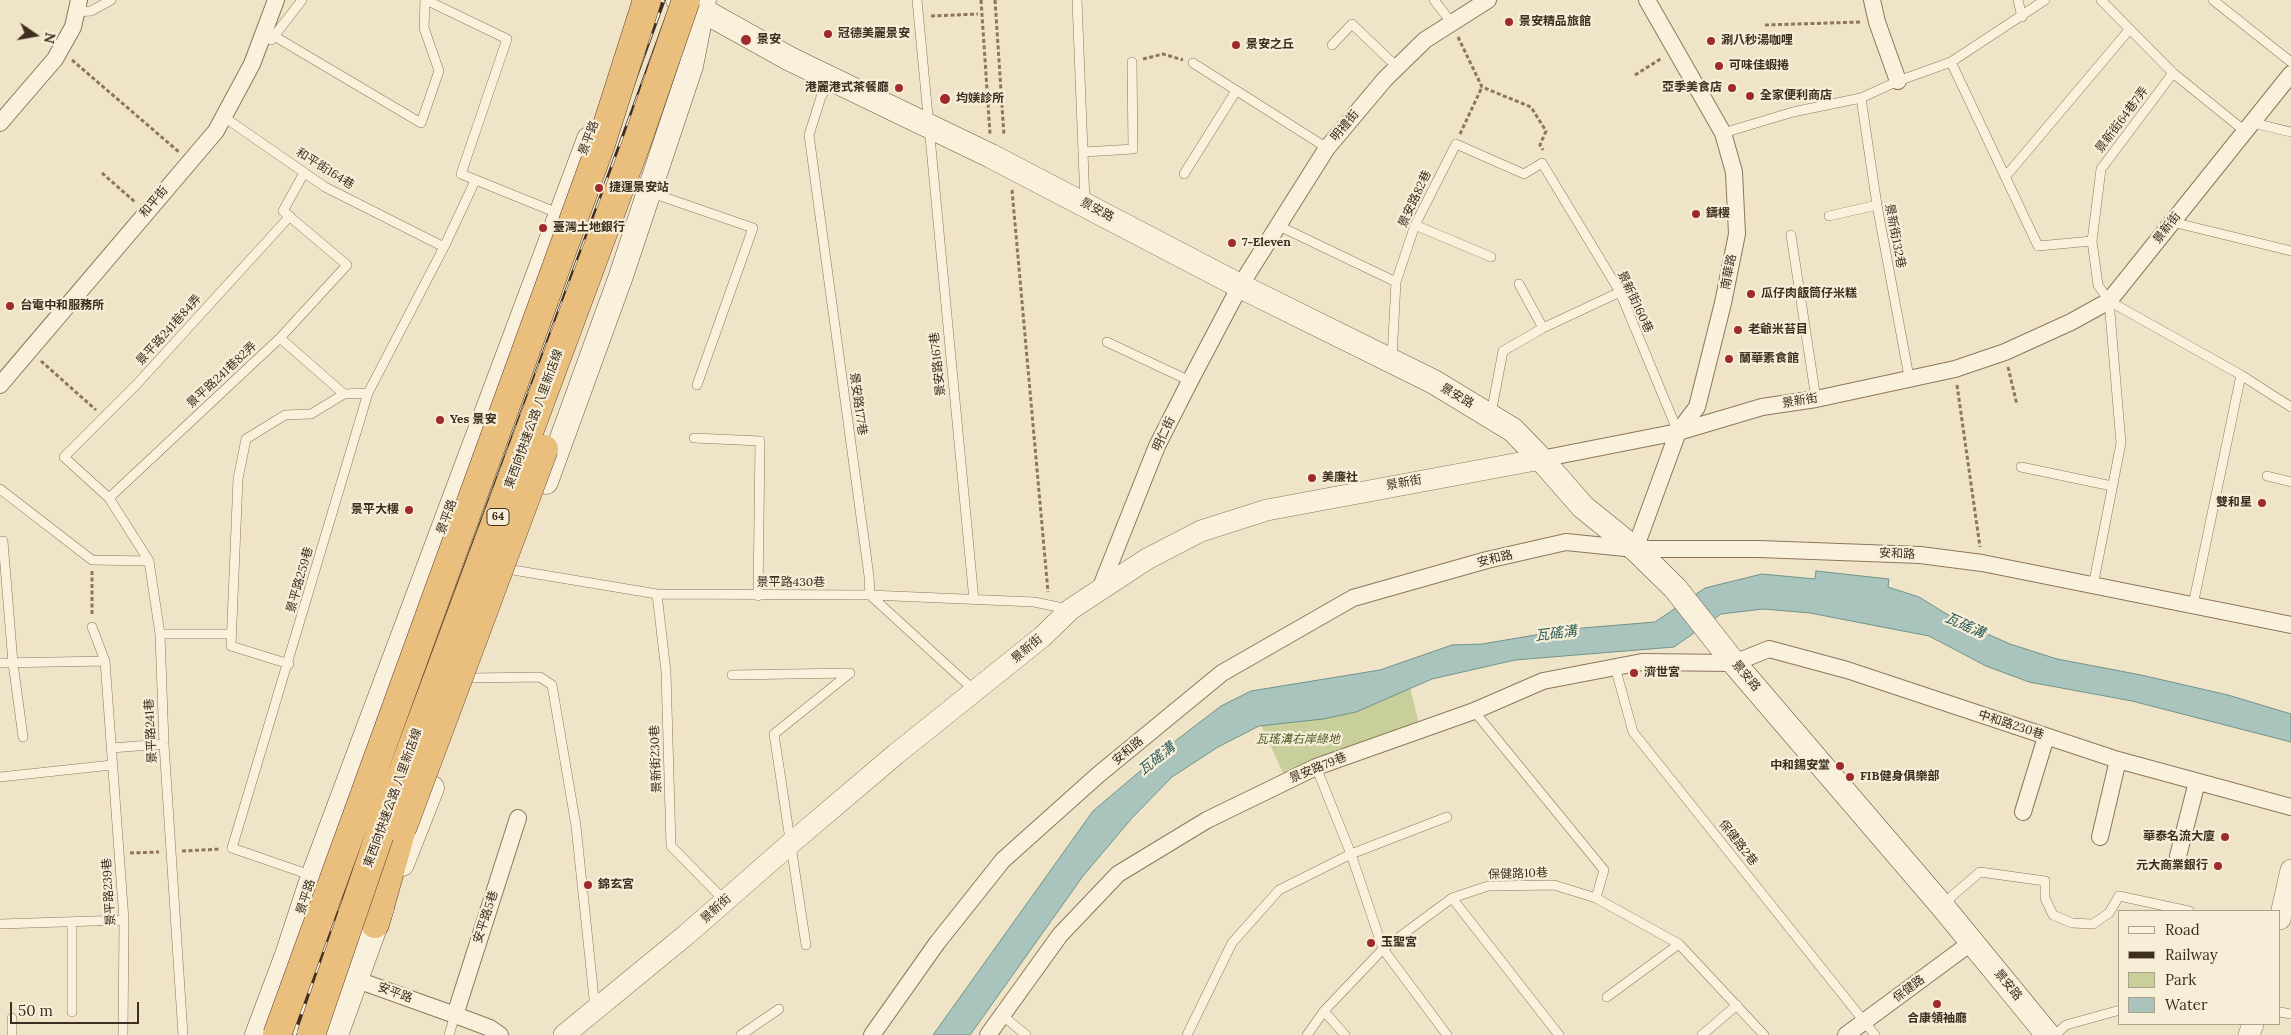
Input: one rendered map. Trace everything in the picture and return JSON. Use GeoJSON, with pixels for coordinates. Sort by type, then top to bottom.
{"type":"FeatureCollection","features":[{"type":"Feature","properties":{"kind":"highway","name":"64"},"geometry":{"type":"LineString","coordinates":[[277,1035],[601,144],[647,0]]}},
{"type":"Feature","properties":{"kind":"highway"},"geometry":{"type":"LineString","coordinates":[[375,924],[402,830],[564,395],[681,63],[694,3]]}},
{"type":"Feature","properties":{"kind":"highway","name":"東西向快速公路 八里新店線"},"geometry":{"type":"LineString","coordinates":[[312,1035],[384,822],[634,152],[694,3]]}},
{"type":"Feature","properties":{"kind":"main road","name":"景平路"},"geometry":{"type":"LineString","coordinates":[[257,1035],[287,955],[313,876],[633,22],[639,0]]}},
{"type":"Feature","properties":{"kind":"main road","name":"景安路"},"geometry":{"type":"LineString","coordinates":[[678,0],[694,3],[790,59],[1085,204],[1240,286],[1434,382],[1491,415],[1512,430],[1541,459],[1583,507],[1635,550],[1675,588],[1734,663],[1943,907],[2048,1035]]}},
{"type":"Feature","properties":{"kind":"main road"},"geometry":{"type":"LineString","coordinates":[[336,1035],[375,924],[416,833],[471,678],[513,570],[621,276],[691,66],[694,3]]}},
{"type":"Feature","properties":{"kind":"main road"},"geometry":{"type":"LineString","coordinates":[[356,978],[348,906],[353,862],[659,54],[694,3]]}},
{"type":"Feature","properties":{"kind":"street","name":"和平街"},"geometry":{"type":"LineString","coordinates":[[0,385],[216,131],[252,64],[276,0]]}},
{"type":"Feature","properties":{"kind":"street","name":"明禮街"},"geometry":{"type":"LineString","coordinates":[[1240,286],[1327,148],[1397,67],[1425,40],[1488,0]]}},
{"type":"Feature","properties":{"kind":"street","name":"南華路"},"geometry":{"type":"LineString","coordinates":[[1635,550],[1678,432],[1697,407],[1723,302],[1737,234],[1734,172],[1723,133],[1647,0]]}},
{"type":"Feature","properties":{"kind":"street"},"geometry":{"type":"LineString","coordinates":[[1872,0],[1877,22],[1898,81]]}},
{"type":"Feature","properties":{"kind":"street"},"geometry":{"type":"LineString","coordinates":[[0,123],[55,59],[73,27],[78,6]]}},
{"type":"Feature","properties":{"kind":"street","name":"景新街"},"geometry":{"type":"LineString","coordinates":[[564,1035],[725,902],[790,844],[1042,637],[1071,609],[1147,559],[1201,531],[1267,510],[1678,432],[1762,407],[1816,399],[1909,377],[1954,369],[2005,352],[2071,322],[2109,302],[2291,74]]}},
{"type":"Feature","properties":{"kind":"street","name":"明仁街"},"geometry":{"type":"LineString","coordinates":[[1100,589],[1157,446],[1240,286]]}},
{"type":"Feature","properties":{"kind":"street","name":"安和路"},"geometry":{"type":"LineString","coordinates":[[872,1035],[937,943],[1003,860],[1098,776],[1222,673],[1353,598],[1487,560],[1566,542],[1635,550],[1759,549],[1902,554],[1982,563],[2291,626]]}},
{"type":"Feature","properties":{"kind":"street","name":"中和路230巷"},"geometry":{"type":"LineString","coordinates":[[1734,663],[1769,649],[1846,670],[2118,760],[2291,808]]}},
{"type":"Feature","properties":{"kind":"street","name":"景安路79巷"},"geometry":{"type":"LineString","coordinates":[[988,1035],[1060,935],[1118,874],[1207,820],[1316,767],[1474,711],[1543,681],[1642,662],[1734,663]]}},
{"type":"Feature","properties":{"kind":"street"},"geometry":{"type":"LineString","coordinates":[[2023,812],[2046,737]]}},
{"type":"Feature","properties":{"kind":"street"},"geometry":{"type":"LineString","coordinates":[[2100,837],[2118,760]]}},
{"type":"Feature","properties":{"kind":"street"},"geometry":{"type":"LineString","coordinates":[[2178,856],[2197,782]]}},
{"type":"Feature","properties":{"kind":"street","name":"安平路5巷"},"geometry":{"type":"LineString","coordinates":[[455,1015],[518,818]]}},
{"type":"Feature","properties":{"kind":"street"},"geometry":{"type":"LineString","coordinates":[[2281,915],[2291,870]]}},
{"type":"Feature","properties":{"kind":"street","name":"保健路"},"geometry":{"type":"LineString","coordinates":[[1846,1035],[1972,942]]}},
{"type":"Feature","properties":{"kind":"street","name":"安平路"},"geometry":{"type":"LineString","coordinates":[[287,955],[356,978],[490,1028],[500,1035]]}},
{"type":"Feature","properties":{"kind":"lane"},"geometry":{"type":"LineString","coordinates":[[78,6],[91,11],[111,0]]}},
{"type":"Feature","properties":{"kind":"lane"},"geometry":{"type":"LineString","coordinates":[[252,64],[302,0]]}},
{"type":"Feature","properties":{"kind":"lane"},"geometry":{"type":"LineString","coordinates":[[274,36],[421,123],[439,71],[424,28],[426,0],[507,39],[461,174],[474,181],[560,214]]}},
{"type":"Feature","properties":{"kind":"lane","name":"景安路167巷"},"geometry":{"type":"LineString","coordinates":[[917,0],[927,125],[974,600]]}},
{"type":"Feature","properties":{"kind":"lane"},"geometry":{"type":"LineString","coordinates":[[1077,0],[1085,204]]}},
{"type":"Feature","properties":{"kind":"lane"},"geometry":{"type":"LineString","coordinates":[[1434,0],[1451,22]]}},
{"type":"Feature","properties":{"kind":"lane"},"geometry":{"type":"LineString","coordinates":[[2018,0],[2022,17]]}},
{"type":"Feature","properties":{"kind":"lane"},"geometry":{"type":"LineString","coordinates":[[1723,133],[1793,112],[1860,98],[1898,81],[1952,62],[2045,0]]}},
{"type":"Feature","properties":{"kind":"lane"},"geometry":{"type":"LineString","coordinates":[[2101,0],[2173,73],[2249,128],[2291,132]]}},
{"type":"Feature","properties":{"kind":"lane"},"geometry":{"type":"LineString","coordinates":[[2213,0],[2291,62]]}},
{"type":"Feature","properties":{"kind":"lane"},"geometry":{"type":"LineString","coordinates":[[1332,44],[1352,24],[1397,67]]}},
{"type":"Feature","properties":{"kind":"lane"},"geometry":{"type":"LineString","coordinates":[[2006,176],[2129,30]]}},
{"type":"Feature","properties":{"kind":"lane"},"geometry":{"type":"LineString","coordinates":[[1084,152],[1133,149],[1132,62]]}},
{"type":"Feature","properties":{"kind":"lane"},"geometry":{"type":"LineString","coordinates":[[1952,62],[2038,246],[2092,241]]}},
{"type":"Feature","properties":{"kind":"lane"},"geometry":{"type":"LineString","coordinates":[[1193,63],[1327,148]]}},
{"type":"Feature","properties":{"kind":"lane","name":"景新街64巷7弄"},"geometry":{"type":"LineString","coordinates":[[2109,302],[2098,285],[2092,241],[2101,169],[2173,73]]}},
{"type":"Feature","properties":{"kind":"lane","name":"景安路177巷"},"geometry":{"type":"LineString","coordinates":[[831,78],[821,97],[809,135],[868,566],[870,595]]}},
{"type":"Feature","properties":{"kind":"lane"},"geometry":{"type":"LineString","coordinates":[[1184,174],[1236,91]]}},
{"type":"Feature","properties":{"kind":"lane","name":"景新街132巷"},"geometry":{"type":"LineString","coordinates":[[1860,98],[1877,205],[1909,377]]}},
{"type":"Feature","properties":{"kind":"lane","name":"和平街164巷"},"geometry":{"type":"LineString","coordinates":[[224,116],[325,187],[444,247]]}},
{"type":"Feature","properties":{"kind":"lane"},"geometry":{"type":"LineString","coordinates":[[1456,144],[1524,174],[1542,163]]}},
{"type":"Feature","properties":{"kind":"lane","name":"景安路82巷"},"geometry":{"type":"LineString","coordinates":[[1392,361],[1396,282],[1415,225],[1456,144]]}},
{"type":"Feature","properties":{"kind":"lane","name":"景新街160巷"},"geometry":{"type":"LineString","coordinates":[[1542,163],[1620,292],[1678,432]]}},
{"type":"Feature","properties":{"kind":"lane"},"geometry":{"type":"LineString","coordinates":[[290,216],[283,211],[304,172]]}},
{"type":"Feature","properties":{"kind":"lane","name":"景平路259巷"},"geometry":{"type":"LineString","coordinates":[[232,848],[368,393],[444,247],[474,181]]}},
{"type":"Feature","properties":{"kind":"lane"},"geometry":{"type":"LineString","coordinates":[[649,192],[754,228],[697,385]]}},
{"type":"Feature","properties":{"kind":"lane"},"geometry":{"type":"LineString","coordinates":[[1829,216],[1877,205]]}},
{"type":"Feature","properties":{"kind":"lane","name":"景平路241巷82弄"},"geometry":{"type":"LineString","coordinates":[[109,498],[280,338],[347,265],[290,216]]}},
{"type":"Feature","properties":{"kind":"lane","name":"景平路241巷84弄"},"geometry":{"type":"LineString","coordinates":[[64,457],[137,384],[290,216]]}},
{"type":"Feature","properties":{"kind":"lane"},"geometry":{"type":"LineString","coordinates":[[2172,222],[2291,251]]}},
{"type":"Feature","properties":{"kind":"lane"},"geometry":{"type":"LineString","coordinates":[[1277,225],[1396,282]]}},
{"type":"Feature","properties":{"kind":"lane"},"geometry":{"type":"LineString","coordinates":[[1415,225],[1491,258]]}},
{"type":"Feature","properties":{"kind":"lane"},"geometry":{"type":"LineString","coordinates":[[1791,235],[1816,399]]}},
{"type":"Feature","properties":{"kind":"lane"},"geometry":{"type":"LineString","coordinates":[[1519,284],[1543,328]]}},
{"type":"Feature","properties":{"kind":"lane"},"geometry":{"type":"LineString","coordinates":[[1491,415],[1503,351],[1543,328],[1620,292]]}},
{"type":"Feature","properties":{"kind":"lane"},"geometry":{"type":"LineString","coordinates":[[2109,302],[2241,375],[2291,407]]}},
{"type":"Feature","properties":{"kind":"lane"},"geometry":{"type":"LineString","coordinates":[[2093,586],[2121,442],[2109,302]]}},
{"type":"Feature","properties":{"kind":"lane"},"geometry":{"type":"LineString","coordinates":[[280,338],[344,394]]}},
{"type":"Feature","properties":{"kind":"lane"},"geometry":{"type":"LineString","coordinates":[[1107,342],[1190,380]]}},
{"type":"Feature","properties":{"kind":"lane"},"geometry":{"type":"LineString","coordinates":[[2193,605],[2241,375]]}},
{"type":"Feature","properties":{"kind":"lane"},"geometry":{"type":"LineString","coordinates":[[288,664],[231,646],[238,479],[246,439],[285,415],[311,414],[344,394],[368,393]]}},
{"type":"Feature","properties":{"kind":"lane"},"geometry":{"type":"LineString","coordinates":[[694,438],[760,441],[758,596]]}},
{"type":"Feature","properties":{"kind":"lane","name":"景平路241巷"},"geometry":{"type":"LineString","coordinates":[[64,457],[109,498],[149,561],[160,634],[164,744],[184,1035]]}},
{"type":"Feature","properties":{"kind":"lane"},"geometry":{"type":"LineString","coordinates":[[2021,467],[2112,486]]}},
{"type":"Feature","properties":{"kind":"lane"},"geometry":{"type":"LineString","coordinates":[[2267,476],[2291,482]]}},
{"type":"Feature","properties":{"kind":"lane"},"geometry":{"type":"LineString","coordinates":[[0,489],[92,560],[149,561]]}},
{"type":"Feature","properties":{"kind":"lane"},"geometry":{"type":"LineString","coordinates":[[3,542],[13,662],[23,737]]}},
{"type":"Feature","properties":{"kind":"lane","name":"景平路430巷"},"geometry":{"type":"LineString","coordinates":[[513,570],[657,594],[758,596],[870,595],[1049,605],[1071,609]]}},
{"type":"Feature","properties":{"kind":"lane","name":"景新街230巷"},"geometry":{"type":"LineString","coordinates":[[657,594],[666,672],[671,846],[725,902]]}},
{"type":"Feature","properties":{"kind":"lane"},"geometry":{"type":"LineString","coordinates":[[870,595],[976,691]]}},
{"type":"Feature","properties":{"kind":"lane","name":"景平路239巷"},"geometry":{"type":"LineString","coordinates":[[92,627],[105,661],[124,920],[123,1035]]}},
{"type":"Feature","properties":{"kind":"lane"},"geometry":{"type":"LineString","coordinates":[[160,634],[231,634]]}},
{"type":"Feature","properties":{"kind":"lane"},"geometry":{"type":"LineString","coordinates":[[0,663],[105,661]]}},
{"type":"Feature","properties":{"kind":"lane","name":"保健路2巷"},"geometry":{"type":"LineString","coordinates":[[1615,667],[1634,732],[1875,1035]]}},
{"type":"Feature","properties":{"kind":"lane"},"geometry":{"type":"LineString","coordinates":[[732,675],[850,673],[774,734],[806,945]]}},
{"type":"Feature","properties":{"kind":"lane"},"geometry":{"type":"LineString","coordinates":[[471,678],[540,676],[552,685],[576,826],[595,1010]]}},
{"type":"Feature","properties":{"kind":"lane"},"geometry":{"type":"LineString","coordinates":[[1474,711],[1604,870],[1596,898]]}},
{"type":"Feature","properties":{"kind":"lane"},"geometry":{"type":"LineString","coordinates":[[111,748],[164,744]]}},
{"type":"Feature","properties":{"kind":"lane"},"geometry":{"type":"LineString","coordinates":[[0,777],[112,765]]}},
{"type":"Feature","properties":{"kind":"lane"},"geometry":{"type":"LineString","coordinates":[[1316,767],[1351,854],[1383,949],[1447,1035]]}},
{"type":"Feature","properties":{"kind":"lane"},"geometry":{"type":"LineString","coordinates":[[1187,1035],[1232,943],[1279,890],[1351,854],[1447,817]]}},
{"type":"Feature","properties":{"kind":"lane"},"geometry":{"type":"LineString","coordinates":[[232,848],[313,876]]}},
{"type":"Feature","properties":{"kind":"lane"},"geometry":{"type":"LineString","coordinates":[[1943,907],[1952,896],[1980,872],[2045,880],[2045,898],[2053,915],[2072,923],[2092,924],[2109,914],[2119,896],[2184,910]]}},
{"type":"Feature","properties":{"kind":"lane","name":"保健路10巷"},"geometry":{"type":"LineString","coordinates":[[1306,1035],[1324,1011],[1383,949],[1452,898],[1488,886],[1554,885],[1596,898],[1679,944],[1764,1035]]}},
{"type":"Feature","properties":{"kind":"lane"},"geometry":{"type":"LineString","coordinates":[[1452,898],[1559,1035]]}},
{"type":"Feature","properties":{"kind":"lane"},"geometry":{"type":"LineString","coordinates":[[0,924],[124,920]]}},
{"type":"Feature","properties":{"kind":"lane"},"geometry":{"type":"LineString","coordinates":[[72,922],[72,1012]]}},
{"type":"Feature","properties":{"kind":"lane"},"geometry":{"type":"LineString","coordinates":[[1607,998],[1679,944]]}},
{"type":"Feature","properties":{"kind":"lane"},"geometry":{"type":"LineString","coordinates":[[1702,1035],[1737,1006]]}},
{"type":"Feature","properties":{"kind":"lane"},"geometry":{"type":"LineString","coordinates":[[741,1035],[779,1009]]}},
{"type":"Feature","properties":{"kind":"lane"},"geometry":{"type":"LineString","coordinates":[[1324,1011],[1344,1035]]}},
{"type":"Feature","properties":{"kind":"lane"},"geometry":{"type":"LineString","coordinates":[[2055,1035],[2066,1025],[2118,1011]]}},
{"type":"Feature","properties":{"kind":"lane"},"geometry":{"type":"LineString","coordinates":[[449,1035],[455,1015]]}},
{"type":"Feature","properties":{"kind":"lane"},"geometry":{"type":"LineString","coordinates":[[1002,1015],[1026,1035]]}},
{"type":"Feature","properties":{"kind":"lane"},"geometry":{"type":"LineString","coordinates":[[12,1018],[12,1035]]}},
{"type":"Feature","properties":{"kind":"path"},"geometry":{"type":"LineString","coordinates":[[981,0],[1001,162],[1049,605]]}},
{"type":"Feature","properties":{"kind":"path"},"geometry":{"type":"LineString","coordinates":[[995,0],[1004,136]]}},
{"type":"Feature","properties":{"kind":"path"},"geometry":{"type":"LineString","coordinates":[[918,16],[978,14]]}},
{"type":"Feature","properties":{"kind":"path"},"geometry":{"type":"LineString","coordinates":[[1451,22],[1482,87],[1531,107],[1546,131],[1540,145],[1546,159],[1542,163]]}},
{"type":"Feature","properties":{"kind":"path"},"geometry":{"type":"LineString","coordinates":[[1765,25],[1877,22]]}},
{"type":"Feature","properties":{"kind":"path"},"geometry":{"type":"LineString","coordinates":[[60,50],[189,161]]}},
{"type":"Feature","properties":{"kind":"path"},"geometry":{"type":"LineString","coordinates":[[1635,75],[1676,50]]}},
{"type":"Feature","properties":{"kind":"path"},"geometry":{"type":"LineString","coordinates":[[1132,62],[1163,54],[1193,63]]}},
{"type":"Feature","properties":{"kind":"path"},"geometry":{"type":"LineString","coordinates":[[1456,144],[1482,87]]}},
{"type":"Feature","properties":{"kind":"path"},"geometry":{"type":"LineString","coordinates":[[102,173],[146,212]]}},
{"type":"Feature","properties":{"kind":"path"},"geometry":{"type":"LineString","coordinates":[[29,350],[104,417]]}},
{"type":"Feature","properties":{"kind":"path"},"geometry":{"type":"LineString","coordinates":[[2005,352],[2017,405]]}},
{"type":"Feature","properties":{"kind":"path"},"geometry":{"type":"LineString","coordinates":[[1954,369],[1982,563]]}},
{"type":"Feature","properties":{"kind":"path"},"geometry":{"type":"LineString","coordinates":[[92,560],[92,627]]}},
{"type":"Feature","properties":{"kind":"path"},"geometry":{"type":"LineString","coordinates":[[119,853],[232,848]]}},
{"type":"Feature","properties":{"kind":"green space","name":"瓦瑤溝右岸綠地"},"geometry":{"type":"Polygon","coordinates":[[[1409,683],[1419,724],[1283,773],[1260,723],[1409,683]]]}},
{"type":"Feature","properties":{"kind":"water","name":"瓦磘溝"},"geometry":{"type":"Polygon","coordinates":[[[1816,571],[1889,579],[1888,587],[1919,597],[1958,621],[2010,644],[2057,659],[2141,675],[2228,695],[2291,714],[2291,742],[2132,701],[2029,682],[1986,666],[1929,636],[1810,613],[1763,609],[1721,614],[1674,647],[1515,660],[1432,679],[1356,712],[1323,719],[1259,726],[1218,747],[1172,777],[1132,818],[1083,876],[970,1035],[933,1035],[1093,811],[1178,739],[1221,706],[1251,691],[1380,670],[1452,645],[1482,644],[1571,629],[1655,622],[1705,588],[1762,574],[1815,579],[1816,571]]]}},
{"type":"Feature","properties":{"kind":"railway"},"geometry":{"type":"LineString","coordinates":[[284,1035],[663,0]]}},
{"type":"Feature","properties":{"kind":"railway"},"geometry":{"type":"LineString","coordinates":[[294,1035],[674,0]]}},
{"type":"Feature","properties":{"kind":"place","name":"景安精品旅館"},"geometry":{"type":"Point","coordinates":[1509,22]}},
{"type":"Feature","properties":{"kind":"place","name":"冠德美麗景安"},"geometry":{"type":"Point","coordinates":[828,34]}},
{"type":"Feature","properties":{"kind":"place","name":"景安"},"geometry":{"type":"Point","coordinates":[746,40]}},
{"type":"Feature","properties":{"kind":"place","name":"涮八秒湯咖哩"},"geometry":{"type":"Point","coordinates":[1711,41]}},
{"type":"Feature","properties":{"kind":"place","name":"景安之丘"},"geometry":{"type":"Point","coordinates":[1236,45]}},
{"type":"Feature","properties":{"kind":"place","name":"可味佳蝦捲"},"geometry":{"type":"Point","coordinates":[1719,66]}},
{"type":"Feature","properties":{"kind":"place","name":"港麗港式茶餐廳"},"geometry":{"type":"Point","coordinates":[899,88]}},
{"type":"Feature","properties":{"kind":"place","name":"亞季美食店"},"geometry":{"type":"Point","coordinates":[1732,88]}},
{"type":"Feature","properties":{"kind":"place","name":"全家便利商店"},"geometry":{"type":"Point","coordinates":[1750,96]}},
{"type":"Feature","properties":{"kind":"place","name":"均媄診所"},"geometry":{"type":"Point","coordinates":[945,99]}},
{"type":"Feature","properties":{"kind":"place","name":"捷運景安站"},"geometry":{"type":"Point","coordinates":[599,188]}},
{"type":"Feature","properties":{"kind":"place","name":"鑄樓"},"geometry":{"type":"Point","coordinates":[1696,214]}},
{"type":"Feature","properties":{"kind":"place","name":"臺灣土地銀行"},"geometry":{"type":"Point","coordinates":[543,228]}},
{"type":"Feature","properties":{"kind":"place","name":"7-Eleven"},"geometry":{"type":"Point","coordinates":[1232,243]}},
{"type":"Feature","properties":{"kind":"place","name":"瓜仔肉飯筒仔米糕"},"geometry":{"type":"Point","coordinates":[1751,294]}},
{"type":"Feature","properties":{"kind":"place","name":"台電中和服務所"},"geometry":{"type":"Point","coordinates":[10,306]}},
{"type":"Feature","properties":{"kind":"place","name":"老爺米苔目"},"geometry":{"type":"Point","coordinates":[1738,330]}},
{"type":"Feature","properties":{"kind":"place","name":"蘭華素食館"},"geometry":{"type":"Point","coordinates":[1729,359]}},
{"type":"Feature","properties":{"kind":"place","name":"Yes 景安"},"geometry":{"type":"Point","coordinates":[440,420]}},
{"type":"Feature","properties":{"kind":"place","name":"美廉社"},"geometry":{"type":"Point","coordinates":[1312,478]}},
{"type":"Feature","properties":{"kind":"place","name":"雙和星"},"geometry":{"type":"Point","coordinates":[2262,503]}},
{"type":"Feature","properties":{"kind":"place","name":"景平大樓"},"geometry":{"type":"Point","coordinates":[409,510]}},
{"type":"Feature","properties":{"kind":"place","name":"濟世宮"},"geometry":{"type":"Point","coordinates":[1634,673]}},
{"type":"Feature","properties":{"kind":"place","name":"中和錫安堂"},"geometry":{"type":"Point","coordinates":[1840,766]}},
{"type":"Feature","properties":{"kind":"place","name":"FIB健身俱樂部"},"geometry":{"type":"Point","coordinates":[1850,777]}},
{"type":"Feature","properties":{"kind":"place","name":"華泰名流大廈"},"geometry":{"type":"Point","coordinates":[2225,837]}},
{"type":"Feature","properties":{"kind":"place","name":"元大商業銀行"},"geometry":{"type":"Point","coordinates":[2218,866]}},
{"type":"Feature","properties":{"kind":"place","name":"錦玄宮"},"geometry":{"type":"Point","coordinates":[588,885]}},
{"type":"Feature","properties":{"kind":"place","name":"玉聖宮"},"geometry":{"type":"Point","coordinates":[1371,943]}},
{"type":"Feature","properties":{"kind":"place","name":"合康領袖廳"},"geometry":{"type":"Point","coordinates":[1937,1004]}}]}
